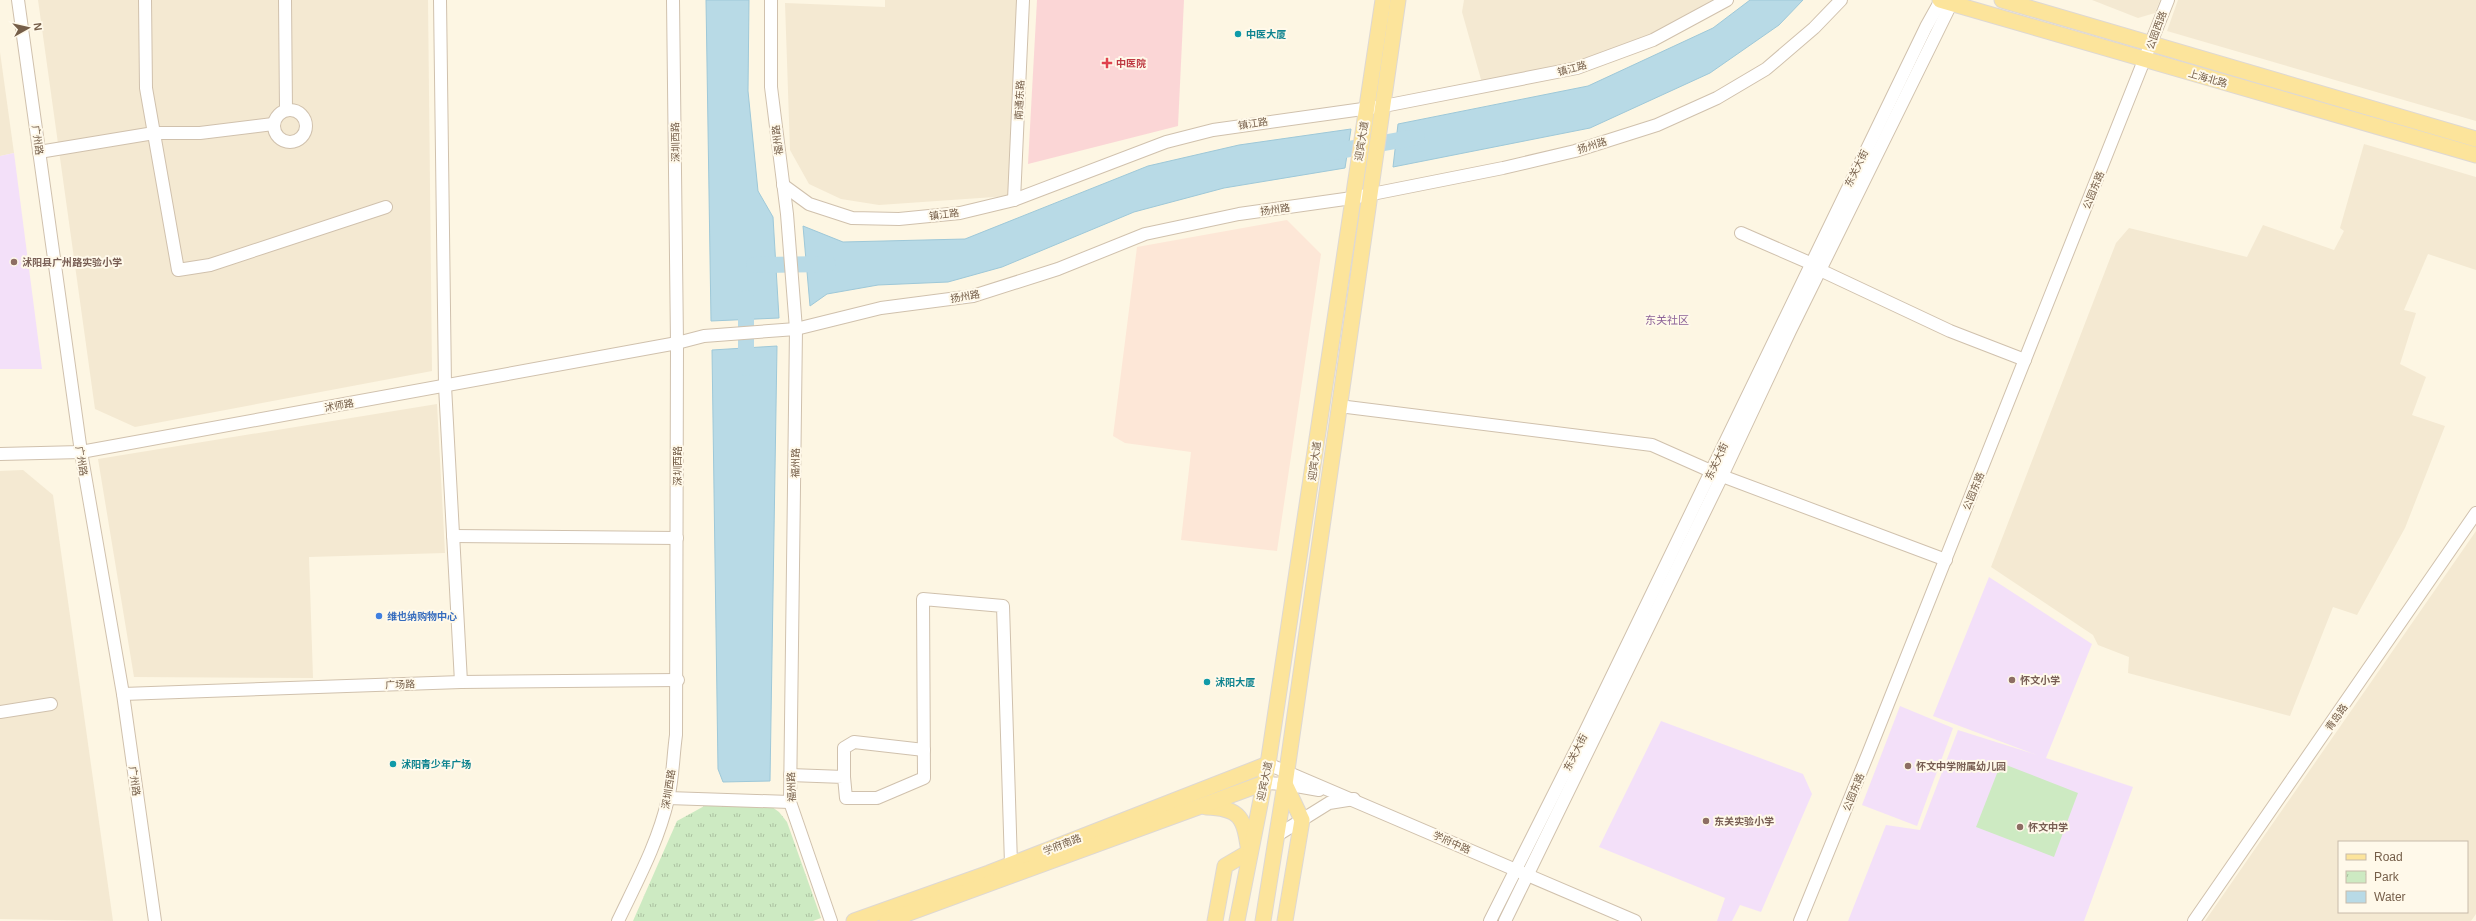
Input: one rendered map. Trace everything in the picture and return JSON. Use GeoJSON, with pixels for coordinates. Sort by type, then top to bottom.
{"type":"FeatureCollection","features":[{"type":"Feature","properties":{"kind":"main road","name":"迎宾大道"},"geometry":{"type":"LineString","coordinates":[[1237,921],[1249,852],[1268,764],[1299,570],[1352,198],[1383,0]]}},
{"type":"Feature","properties":{"kind":"main road","name":"迎宾大道"},"geometry":{"type":"LineString","coordinates":[[1263,921],[1374,174],[1398,0]]}},
{"type":"Feature","properties":{"kind":"main road","name":"上海北路"},"geometry":{"type":"LineString","coordinates":[[2002,0],[2476,139]]}},
{"type":"Feature","properties":{"kind":"main road","name":"上海北路"},"geometry":{"type":"LineString","coordinates":[[1945,1],[2145,61],[2476,155]]}},
{"type":"Feature","properties":{"kind":"main road","name":"学府南路"},"geometry":{"type":"LineString","coordinates":[[854,921],[1011,864],[1268,764]]}},
{"type":"Feature","properties":{"kind":"main road"},"geometry":{"type":"LineString","coordinates":[[1285,777],[1302,820],[1285,921]]}},
{"type":"Feature","properties":{"kind":"main road","name":"学府南路"},"geometry":{"type":"LineString","coordinates":[[886,921],[1197,806],[1264,783]]}},
{"type":"Feature","properties":{"kind":"main road"},"geometry":{"type":"LineString","coordinates":[[1197,806],[1225,808],[1240,817],[1246,830],[1249,852],[1225,866],[1215,921]]}},
{"type":"Feature","properties":{"kind":"street","name":"广州路"},"geometry":{"type":"LineString","coordinates":[[18,0],[81,452],[123,694],[155,921]]}},
{"type":"Feature","properties":{"kind":"street"},"geometry":{"type":"LineString","coordinates":[[145,0],[146,88],[178,270],[210,265],[386,207]]}},
{"type":"Feature","properties":{"kind":"street"},"geometry":{"type":"LineString","coordinates":[[285,0],[286,110]]}},
{"type":"Feature","properties":{"kind":"street"},"geometry":{"type":"LineString","coordinates":[[440,0],[445,386],[462,682]]}},
{"type":"Feature","properties":{"kind":"street","name":"深圳西路"},"geometry":{"type":"LineString","coordinates":[[618,921],[650,856],[668,798],[676,735],[678,680],[677,343],[673,0]]}},
{"type":"Feature","properties":{"kind":"street","name":"福州路"},"geometry":{"type":"LineString","coordinates":[[771,0],[771,87],[787,214],[796,329],[790,802],[831,921]]}},
{"type":"Feature","properties":{"kind":"street","name":"南通东路"},"geometry":{"type":"LineString","coordinates":[[1014,200],[1023,0]]}},
{"type":"Feature","properties":{"kind":"street","name":"镇江路"},"geometry":{"type":"LineString","coordinates":[[783,185],[809,204],[852,218],[899,219],[960,213],[1014,200],[1166,142],[1213,130],[1383,112],[1577,68],[1653,40],[1727,0]]}},
{"type":"Feature","properties":{"kind":"street","name":"扬州路"},"geometry":{"type":"LineString","coordinates":[[677,343],[704,336],[796,329],[881,308],[973,296],[1058,269],[1145,234],[1240,214],[1370,195],[1511,167],[1575,151],[1656,125],[1718,98],[1766,69],[1814,28],[1840,0]]}},
{"type":"Feature","properties":{"kind":"street","name":"公园西路"},"geometry":{"type":"LineString","coordinates":[[2145,61],[2168,0]]}},
{"type":"Feature","properties":{"kind":"street","name":"东关大街"},"geometry":{"type":"LineString","coordinates":[[1505,921],[1716,473],[1810,263],[1926,27],[1945,1]]}},
{"type":"Feature","properties":{"kind":"street","name":"东关大街"},"geometry":{"type":"LineString","coordinates":[[1490,921],[1820,270],[1945,1]]}},
{"type":"Feature","properties":{"kind":"street","name":"公园东路"},"geometry":{"type":"LineString","coordinates":[[1800,921],[2145,61]]}},
{"type":"Feature","properties":{"kind":"street"},"geometry":{"type":"LineString","coordinates":[[286,110],[296,111],[304,119],[305,130],[300,139],[284,142],[276,134],[273,124],[277,115],[286,110]]}},
{"type":"Feature","properties":{"kind":"street"},"geometry":{"type":"LineString","coordinates":[[39,152],[154,133],[200,133],[273,124]]}},
{"type":"Feature","properties":{"kind":"street"},"geometry":{"type":"LineString","coordinates":[[1741,233],[1810,263],[1820,270],[1950,331],[2025,360]]}},
{"type":"Feature","properties":{"kind":"street","name":"沭师路"},"geometry":{"type":"LineString","coordinates":[[0,454],[81,452],[677,343]]}},
{"type":"Feature","properties":{"kind":"street"},"geometry":{"type":"LineString","coordinates":[[1339,406],[1646,444],[1716,473],[1946,560]]}},
{"type":"Feature","properties":{"kind":"street","name":"青岛路"},"geometry":{"type":"LineString","coordinates":[[2194,921],[2476,513]]}},
{"type":"Feature","properties":{"kind":"street"},"geometry":{"type":"LineString","coordinates":[[453,536],[677,538]]}},
{"type":"Feature","properties":{"kind":"street"},"geometry":{"type":"LineString","coordinates":[[924,750],[854,742],[844,748],[846,798],[877,798],[924,778],[924,750],[923,599],[1003,606],[1011,864]]}},
{"type":"Feature","properties":{"kind":"street","name":"广场路"},"geometry":{"type":"LineString","coordinates":[[123,694],[462,682],[678,680]]}},
{"type":"Feature","properties":{"kind":"street"},"geometry":{"type":"LineString","coordinates":[[0,712],[51,704]]}},
{"type":"Feature","properties":{"kind":"street"},"geometry":{"type":"LineString","coordinates":[[1268,764],[1285,777]]}},
{"type":"Feature","properties":{"kind":"street"},"geometry":{"type":"LineString","coordinates":[[790,775],[844,778]]}},
{"type":"Feature","properties":{"kind":"street"},"geometry":{"type":"LineString","coordinates":[[1264,783],[1285,777]]}},
{"type":"Feature","properties":{"kind":"street","name":"学府中路"},"geometry":{"type":"LineString","coordinates":[[1285,777],[1355,799],[1635,921]]}},
{"type":"Feature","properties":{"kind":"street"},"geometry":{"type":"LineString","coordinates":[[668,798],[790,802]]}},
{"type":"Feature","properties":{"kind":"street"},"geometry":{"type":"LineString","coordinates":[[1276,836],[1329,803],[1355,799]]}},
{"type":"Feature","properties":{"kind":"street"},"geometry":{"type":"LineString","coordinates":[[610,921],[627,902]]}},
{"type":"Feature","properties":{"kind":"shaded area"},"geometry":{"type":"Polygon","coordinates":[[[38,0],[428,0],[432,371],[135,427],[95,409],[38,0]]]}},
{"type":"Feature","properties":{"kind":"shaded area"},"geometry":{"type":"Polygon","coordinates":[[[885,0],[1018,0],[1009,196],[879,205],[841,199],[809,184],[790,150],[785,3],[885,7],[885,0]]]}},
{"type":"Feature","properties":{"kind":"shaded area","name":"中医院"},"geometry":{"type":"Polygon","coordinates":[[[1037,0],[1184,0],[1178,126],[1028,164],[1037,0]]]}},
{"type":"Feature","properties":{"kind":"shaded area"},"geometry":{"type":"Polygon","coordinates":[[[1464,0],[1714,0],[1658,32],[1577,61],[1482,83],[1462,12],[1464,0]]]}},
{"type":"Feature","properties":{"kind":"shaded area"},"geometry":{"type":"Polygon","coordinates":[[[2092,0],[2160,0],[2155,13],[2138,18],[2092,0]]]}},
{"type":"Feature","properties":{"kind":"shaded area"},"geometry":{"type":"Polygon","coordinates":[[[2178,0],[2476,0],[2476,121],[2167,31],[2178,0]]]}},
{"type":"Feature","properties":{"kind":"shaded area"},"geometry":{"type":"Polygon","coordinates":[[[0,52],[14,153],[0,156],[0,52]]]}},
{"type":"Feature","properties":{"kind":"shaded area"},"geometry":{"type":"Polygon","coordinates":[[[2364,144],[2476,177],[2476,270],[2428,254],[2404,310],[2416,313],[2400,364],[2426,377],[2412,415],[2445,426],[2405,528],[2357,615],[2333,607],[2290,716],[2128,673],[2129,657],[2098,645],[2093,635],[1991,567],[2116,243],[2129,228],[2247,257],[2263,225],[2334,250],[2344,231],[2340,228],[2364,144]]]}},
{"type":"Feature","properties":{"kind":"shaded area","name":"沭阳县广州路实验小学"},"geometry":{"type":"Polygon","coordinates":[[[14,153],[42,369],[0,369],[0,156],[14,153]]]}},
{"type":"Feature","properties":{"kind":"shaded area"},"geometry":{"type":"Polygon","coordinates":[[[1287,220],[1321,254],[1277,551],[1181,540],[1191,452],[1125,443],[1113,436],[1137,247],[1287,220]]]}},
{"type":"Feature","properties":{"kind":"shaded area"},"geometry":{"type":"Polygon","coordinates":[[[437,404],[445,553],[309,557],[313,678],[134,677],[98,459],[437,404]]]}},
{"type":"Feature","properties":{"kind":"shaded area"},"geometry":{"type":"Polygon","coordinates":[[[23,470],[53,495],[113,921],[0,919],[0,471],[23,470]]]}},
{"type":"Feature","properties":{"kind":"shaded area"},"geometry":{"type":"Polygon","coordinates":[[[2476,531],[2476,914],[2471,921],[2205,921],[2476,531]]]}},
{"type":"Feature","properties":{"kind":"shaded area","name":"怀文中学"},"geometry":{"type":"Polygon","coordinates":[[[1989,577],[2092,644],[2046,758],[2133,787],[2084,921],[1848,921],[1886,825],[1920,830],[1958,730],[2037,755],[1933,716],[1989,577]]]}},
{"type":"Feature","properties":{"kind":"shaded area","name":"怀文中学附属幼儿园"},"geometry":{"type":"Polygon","coordinates":[[[1900,706],[1953,728],[1917,826],[1862,805],[1900,706]]]}},
{"type":"Feature","properties":{"kind":"shaded area","name":"东关实验小学"},"geometry":{"type":"Polygon","coordinates":[[[1661,721],[1803,774],[1812,794],[1761,912],[1740,905],[1732,921],[1717,921],[1725,898],[1599,847],[1661,721]]]}},
{"type":"Feature","properties":{"kind":"green space"},"geometry":{"type":"Polygon","coordinates":[[[2001,763],[2078,793],[2054,857],[1976,827],[2001,763]]]}},
{"type":"Feature","properties":{"kind":"green space"},"geometry":{"type":"Polygon","coordinates":[[[708,804],[768,804],[779,812],[787,822],[821,918],[813,921],[633,921],[677,821],[708,804]]]}},
{"type":"Feature","properties":{"kind":"water"},"geometry":{"type":"Polygon","coordinates":[[[706,0],[749,0],[748,91],[758,191],[773,217],[779,318],[711,321],[706,0]]]}},
{"type":"Feature","properties":{"kind":"water"},"geometry":{"type":"Polygon","coordinates":[[[1750,0],[1803,0],[1779,25],[1710,73],[1590,128],[1393,167],[1398,124],[1588,86],[1713,28],[1750,0]]]}},
{"type":"Feature","properties":{"kind":"water"},"geometry":{"type":"Polygon","coordinates":[[[1351,129],[1345,168],[1224,188],[1134,212],[1002,267],[948,282],[878,285],[827,294],[810,306],[803,226],[843,242],[965,239],[1148,166],[1239,145],[1351,129]]]}},
{"type":"Feature","properties":{"kind":"water"},"geometry":{"type":"Polygon","coordinates":[[[777,346],[770,781],[723,782],[718,769],[712,350],[777,346]]]}},
{"type":"Feature","properties":{"kind":"waterway"},"geometry":{"type":"LineString","coordinates":[[1327,153],[1417,137]]}},
{"type":"Feature","properties":{"kind":"waterway"},"geometry":{"type":"LineString","coordinates":[[754,265],[828,264]]}},
{"type":"Feature","properties":{"kind":"waterway"},"geometry":{"type":"LineString","coordinates":[[746,298],[746,368]]}},
{"type":"Feature","properties":{"kind":"place","name":"中医大厦"},"geometry":{"type":"Point","coordinates":[1238,34]}},
{"type":"Feature","properties":{"kind":"place","name":"中医院"},"geometry":{"type":"Point","coordinates":[1107,63]}},
{"type":"Feature","properties":{"kind":"place","name":"沭阳县广州路实验小学"},"geometry":{"type":"Point","coordinates":[14,262]}},
{"type":"Feature","properties":{"kind":"place","name":"维也纳购物中心"},"geometry":{"type":"Point","coordinates":[379,616]}},
{"type":"Feature","properties":{"kind":"place","name":"怀文小学"},"geometry":{"type":"Point","coordinates":[2012,680]}},
{"type":"Feature","properties":{"kind":"place","name":"沭阳大厦"},"geometry":{"type":"Point","coordinates":[1207,682]}},
{"type":"Feature","properties":{"kind":"place","name":"沭阳青少年广场"},"geometry":{"type":"Point","coordinates":[393,764]}},
{"type":"Feature","properties":{"kind":"place","name":"怀文中学附属幼儿园"},"geometry":{"type":"Point","coordinates":[1908,766]}},
{"type":"Feature","properties":{"kind":"place","name":"东关实验小学"},"geometry":{"type":"Point","coordinates":[1706,821]}},
{"type":"Feature","properties":{"kind":"place","name":"怀文中学"},"geometry":{"type":"Point","coordinates":[2020,827]}},
{"type":"Feature","properties":{"kind":"district","name":"东关社区"},"geometry":{"type":"Point","coordinates":[1667,320]}}]}
